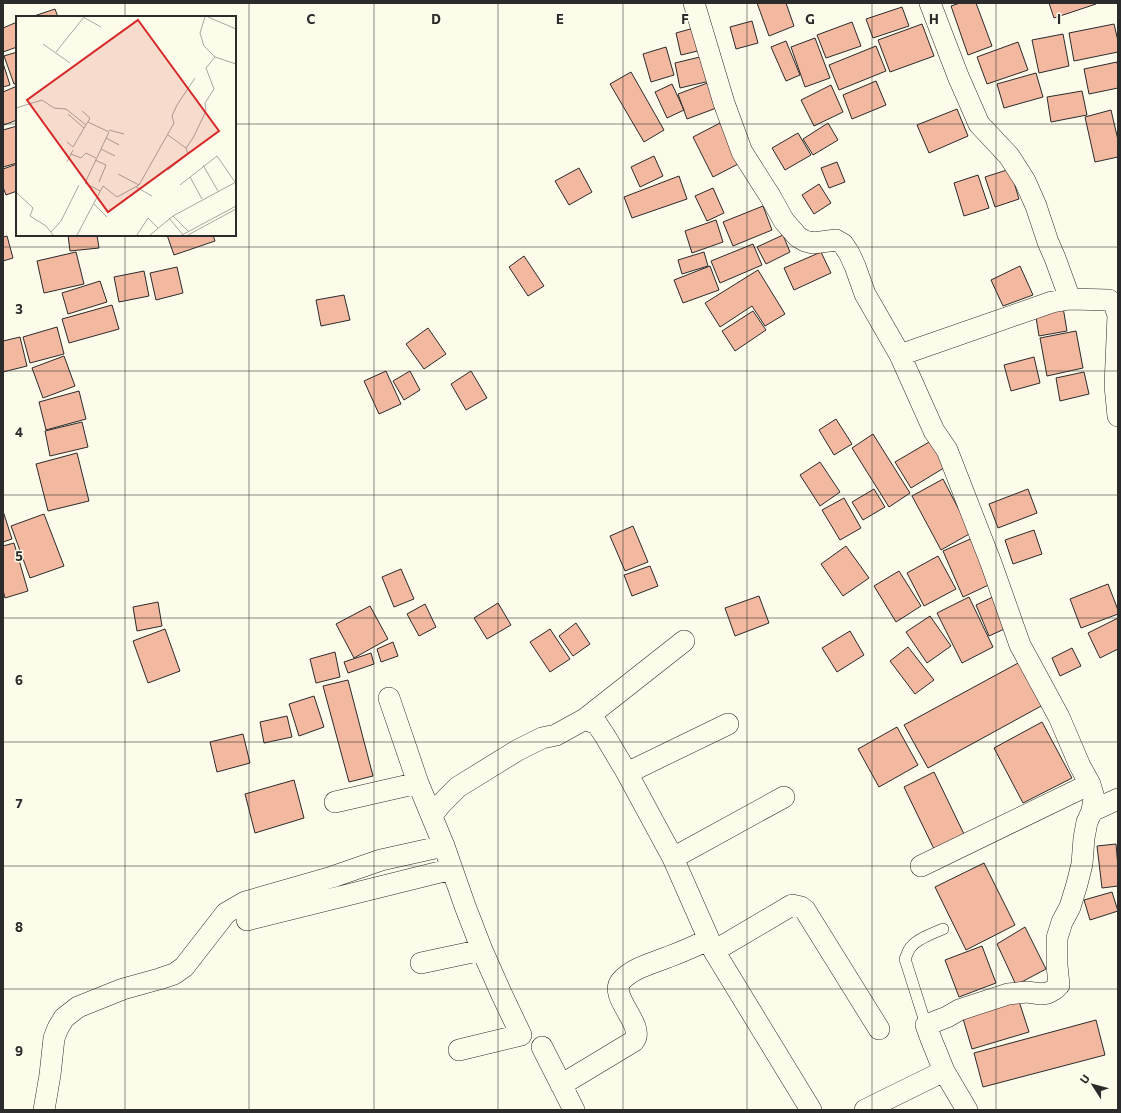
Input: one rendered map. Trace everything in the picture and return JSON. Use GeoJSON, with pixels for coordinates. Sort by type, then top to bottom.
{"type":"FeatureCollection","features":[{"type":"Feature","properties":{"kind":"street"},"geometry":{"type":"LineString","coordinates":[[694,3],[724,102],[742,152],[784,221],[798,237],[805,241],[813,243],[836,240],[843,244],[849,253],[865,294],[900,355],[934,431],[947,450],[991,563],[1020,645],[1059,717],[1080,766],[1090,784],[1094,798],[1092,811],[1087,822],[1082,864],[1077,884],[1070,907],[1062,922],[1057,938],[1059,985],[1048,993],[1041,994],[1027,992],[1008,994],[959,1010],[947,1017],[926,1025],[930,1039],[944,1071],[967,1110]]}},
{"type":"Feature","properties":{"kind":"street"},"geometry":{"type":"LineString","coordinates":[[930,3],[958,76],[979,124],[1009,156],[1025,181],[1036,206],[1070,299]]}},
{"type":"Feature","properties":{"kind":"street"},"geometry":{"type":"LineString","coordinates":[[900,355],[1052,302],[1070,299],[1109,300],[1114,304],[1118,315],[1115,386],[1118,416]]}},
{"type":"Feature","properties":{"kind":"street"},"geometry":{"type":"LineString","coordinates":[[432,815],[458,787],[518,750],[542,738],[556,734],[585,719],[684,641]]}},
{"type":"Feature","properties":{"kind":"street"},"geometry":{"type":"LineString","coordinates":[[389,698],[418,783],[444,846],[464,906],[520,1035],[459,1050]]}},
{"type":"Feature","properties":{"kind":"street"},"geometry":{"type":"LineString","coordinates":[[585,719],[597,724],[627,772],[673,858],[711,945],[812,1110]]}},
{"type":"Feature","properties":{"kind":"street"},"geometry":{"type":"LineString","coordinates":[[627,772],[728,724]]}},
{"type":"Feature","properties":{"kind":"street"},"geometry":{"type":"LineString","coordinates":[[335,802],[418,783]]}},
{"type":"Feature","properties":{"kind":"street"},"geometry":{"type":"LineString","coordinates":[[921,866],[1090,784]]}},
{"type":"Feature","properties":{"kind":"street"},"geometry":{"type":"LineString","coordinates":[[673,858],[784,796]]}},
{"type":"Feature","properties":{"kind":"street"},"geometry":{"type":"LineString","coordinates":[[1092,811],[1118,799]]}},
{"type":"Feature","properties":{"kind":"street"},"geometry":{"type":"LineString","coordinates":[[44,1110],[54,1038],[64,1018],[78,1007],[123,990],[174,974],[184,967],[226,913],[245,902],[332,877],[381,860],[444,846]]}},
{"type":"Feature","properties":{"kind":"street"},"geometry":{"type":"LineString","coordinates":[[247,920],[452,869]]}},
{"type":"Feature","properties":{"kind":"street"},"geometry":{"type":"LineString","coordinates":[[561,1085],[634,1041],[636,1038],[636,1029],[620,996],[619,984],[623,979],[633,972],[670,957],[711,945],[792,905],[801,907],[805,910],[878,1028]]}},
{"type":"Feature","properties":{"kind":"street"},"geometry":{"type":"LineString","coordinates":[[421,964],[482,950]]}},
{"type":"Feature","properties":{"kind":"street"},"geometry":{"type":"LineString","coordinates":[[542,1047],[574,1110]]}},
{"type":"Feature","properties":{"kind":"street"},"geometry":{"type":"LineString","coordinates":[[865,1110],[944,1071]]}},
{"type":"Feature","properties":{"kind":"lane"},"geometry":{"type":"LineString","coordinates":[[926,1025],[906,959],[909,949],[916,942],[942,929]]}},
{"type":"Feature","properties":{"kind":"building"},"geometry":{"type":"Polygon","coordinates":[[[757,3],[786,3],[794,26],[769,36],[757,3]]]}},
{"type":"Feature","properties":{"kind":"building"},"geometry":{"type":"Polygon","coordinates":[[[960,3],[976,3],[992,46],[968,55],[951,6],[960,3]]]}},
{"type":"Feature","properties":{"kind":"building"},"geometry":{"type":"Polygon","coordinates":[[[1049,3],[1096,3],[1096,4],[1054,18],[1049,3]]]}},
{"type":"Feature","properties":{"kind":"building"},"geometry":{"type":"Polygon","coordinates":[[[902,7],[909,26],[873,38],[866,19],[902,7]]]}},
{"type":"Feature","properties":{"kind":"building"},"geometry":{"type":"Polygon","coordinates":[[[55,9],[58,16],[34,16],[55,9]]]}},
{"type":"Feature","properties":{"kind":"building"},"geometry":{"type":"Polygon","coordinates":[[[752,21],[758,43],[736,49],[730,27],[752,21]]]}},
{"type":"Feature","properties":{"kind":"building"},"geometry":{"type":"Polygon","coordinates":[[[16,22],[16,47],[3,52],[3,28],[16,22]]]}},
{"type":"Feature","properties":{"kind":"building"},"geometry":{"type":"Polygon","coordinates":[[[852,22],[861,46],[826,58],[817,35],[852,22]]]}},
{"type":"Feature","properties":{"kind":"building"},"geometry":{"type":"Polygon","coordinates":[[[922,24],[934,56],[890,72],[878,40],[922,24]]]}},
{"type":"Feature","properties":{"kind":"building"},"geometry":{"type":"Polygon","coordinates":[[[1114,24],[1118,41],[1118,52],[1074,61],[1069,33],[1114,24]]]}},
{"type":"Feature","properties":{"kind":"building"},"geometry":{"type":"Polygon","coordinates":[[[701,26],[706,49],[681,55],[676,33],[701,26]]]}},
{"type":"Feature","properties":{"kind":"building"},"geometry":{"type":"Polygon","coordinates":[[[1063,34],[1069,66],[1039,73],[1032,40],[1063,34]]]}},
{"type":"Feature","properties":{"kind":"building"},"geometry":{"type":"Polygon","coordinates":[[[815,38],[830,78],[805,87],[791,47],[815,38]]]}},
{"type":"Feature","properties":{"kind":"building"},"geometry":{"type":"Polygon","coordinates":[[[786,41],[800,75],[786,81],[771,47],[786,41]]]}},
{"type":"Feature","properties":{"kind":"building"},"geometry":{"type":"Polygon","coordinates":[[[1018,42],[1028,70],[987,84],[977,57],[1018,42]]]}},
{"type":"Feature","properties":{"kind":"building"},"geometry":{"type":"Polygon","coordinates":[[[876,46],[886,71],[839,90],[829,65],[876,46]]]}},
{"type":"Feature","properties":{"kind":"building"},"geometry":{"type":"Polygon","coordinates":[[[666,47],[674,75],[651,82],[643,54],[666,47]]]}},
{"type":"Feature","properties":{"kind":"building"},"geometry":{"type":"Polygon","coordinates":[[[16,52],[16,83],[14,84],[4,56],[16,52]]]}},
{"type":"Feature","properties":{"kind":"building"},"geometry":{"type":"Polygon","coordinates":[[[708,55],[714,80],[680,88],[675,63],[708,55]]]}},
{"type":"Feature","properties":{"kind":"building"},"geometry":{"type":"Polygon","coordinates":[[[1117,62],[1118,88],[1089,94],[1084,69],[1117,62]]]}},
{"type":"Feature","properties":{"kind":"building"},"geometry":{"type":"Polygon","coordinates":[[[3,63],[10,85],[3,87],[3,63]]]}},
{"type":"Feature","properties":{"kind":"building"},"geometry":{"type":"Polygon","coordinates":[[[631,72],[664,130],[644,142],[610,84],[631,72]]]}},
{"type":"Feature","properties":{"kind":"building"},"geometry":{"type":"Polygon","coordinates":[[[1036,73],[1043,97],[1004,108],[997,84],[1036,73]]]}},
{"type":"Feature","properties":{"kind":"building"},"geometry":{"type":"Polygon","coordinates":[[[876,81],[886,105],[852,119],[843,95],[876,81]]]}},
{"type":"Feature","properties":{"kind":"building"},"geometry":{"type":"Polygon","coordinates":[[[710,82],[719,107],[687,119],[678,94],[710,82]]]}},
{"type":"Feature","properties":{"kind":"building"},"geometry":{"type":"Polygon","coordinates":[[[672,84],[684,110],[667,118],[655,92],[672,84]]]}},
{"type":"Feature","properties":{"kind":"building"},"geometry":{"type":"Polygon","coordinates":[[[831,85],[843,112],[814,126],[801,100],[831,85]]]}},
{"type":"Feature","properties":{"kind":"building"},"geometry":{"type":"Polygon","coordinates":[[[16,86],[16,120],[4,125],[3,121],[3,92],[16,86]]]}},
{"type":"Feature","properties":{"kind":"building"},"geometry":{"type":"Polygon","coordinates":[[[1082,91],[1087,115],[1051,122],[1047,97],[1082,91]]]}},
{"type":"Feature","properties":{"kind":"building"},"geometry":{"type":"Polygon","coordinates":[[[957,109],[968,136],[929,153],[917,125],[957,109]]]}},
{"type":"Feature","properties":{"kind":"building"},"geometry":{"type":"Polygon","coordinates":[[[1111,110],[1118,140],[1118,157],[1095,162],[1085,117],[1111,110]]]}},
{"type":"Feature","properties":{"kind":"building"},"geometry":{"type":"Polygon","coordinates":[[[722,122],[742,162],[713,177],[693,137],[722,122]]]}},
{"type":"Feature","properties":{"kind":"building"},"geometry":{"type":"Polygon","coordinates":[[[828,123],[838,140],[813,155],[803,139],[828,123]]]}},
{"type":"Feature","properties":{"kind":"building"},"geometry":{"type":"Polygon","coordinates":[[[16,126],[16,163],[3,167],[3,130],[16,126]]]}},
{"type":"Feature","properties":{"kind":"building"},"geometry":{"type":"Polygon","coordinates":[[[798,133],[811,155],[785,170],[772,148],[798,133]]]}},
{"type":"Feature","properties":{"kind":"building"},"geometry":{"type":"Polygon","coordinates":[[[654,156],[663,176],[640,187],[631,167],[654,156]]]}},
{"type":"Feature","properties":{"kind":"building"},"geometry":{"type":"Polygon","coordinates":[[[837,162],[845,182],[829,188],[821,168],[837,162]]]}},
{"type":"Feature","properties":{"kind":"building"},"geometry":{"type":"Polygon","coordinates":[[[16,164],[16,191],[6,195],[3,187],[3,169],[16,164]]]}},
{"type":"Feature","properties":{"kind":"building"},"geometry":{"type":"Polygon","coordinates":[[[579,168],[592,192],[569,205],[555,181],[579,168]]]}},
{"type":"Feature","properties":{"kind":"building"},"geometry":{"type":"Polygon","coordinates":[[[1010,169],[1019,199],[995,207],[985,177],[1010,169]]]}},
{"type":"Feature","properties":{"kind":"building"},"geometry":{"type":"Polygon","coordinates":[[[978,175],[989,208],[964,216],[954,183],[978,175]]]}},
{"type":"Feature","properties":{"kind":"building"},"geometry":{"type":"Polygon","coordinates":[[[679,176],[687,199],[632,218],[624,197],[679,176]]]}},
{"type":"Feature","properties":{"kind":"building"},"geometry":{"type":"Polygon","coordinates":[[[819,184],[831,203],[814,214],[802,195],[819,184]]]}},
{"type":"Feature","properties":{"kind":"building"},"geometry":{"type":"Polygon","coordinates":[[[713,188],[724,213],[707,221],[695,196],[713,188]]]}},
{"type":"Feature","properties":{"kind":"building"},"geometry":{"type":"Polygon","coordinates":[[[763,206],[772,230],[733,246],[723,222],[763,206]]]}},
{"type":"Feature","properties":{"kind":"building"},"geometry":{"type":"Polygon","coordinates":[[[716,220],[723,242],[692,253],[685,231],[716,220]]]}},
{"type":"Feature","properties":{"kind":"building"},"geometry":{"type":"Polygon","coordinates":[[[783,235],[790,252],[766,264],[757,247],[783,235]]]}},
{"type":"Feature","properties":{"kind":"building"},"geometry":{"type":"Polygon","coordinates":[[[7,236],[13,258],[3,261],[3,237],[7,236]]]}},
{"type":"Feature","properties":{"kind":"building"},"geometry":{"type":"Polygon","coordinates":[[[68,236],[97,236],[99,248],[70,251],[68,236]]]}},
{"type":"Feature","properties":{"kind":"building"},"geometry":{"type":"Polygon","coordinates":[[[167,236],[213,236],[215,241],[174,255],[167,236]]]}},
{"type":"Feature","properties":{"kind":"building"},"geometry":{"type":"Polygon","coordinates":[[[753,244],[762,265],[720,283],[711,261],[753,244]]]}},
{"type":"Feature","properties":{"kind":"building"},"geometry":{"type":"Polygon","coordinates":[[[76,252],[84,284],[44,293],[37,261],[76,252]]]}},
{"type":"Feature","properties":{"kind":"building"},"geometry":{"type":"Polygon","coordinates":[[[704,252],[708,266],[682,274],[678,260],[704,252]]]}},
{"type":"Feature","properties":{"kind":"building"},"geometry":{"type":"Polygon","coordinates":[[[821,252],[831,273],[794,290],[784,268],[821,252]]]}},
{"type":"Feature","properties":{"kind":"building"},"geometry":{"type":"Polygon","coordinates":[[[524,256],[544,286],[528,296],[509,267],[524,256]]]}},
{"type":"Feature","properties":{"kind":"building"},"geometry":{"type":"Polygon","coordinates":[[[710,266],[719,290],[683,303],[674,280],[710,266]]]}},
{"type":"Feature","properties":{"kind":"building"},"geometry":{"type":"Polygon","coordinates":[[[1020,266],[1033,295],[1003,306],[991,280],[1020,266]]]}},
{"type":"Feature","properties":{"kind":"building"},"geometry":{"type":"Polygon","coordinates":[[[177,267],[183,293],[156,300],[150,273],[177,267]]]}},
{"type":"Feature","properties":{"kind":"building"},"geometry":{"type":"Polygon","coordinates":[[[758,270],[785,314],[765,326],[752,306],[720,327],[705,303],[758,270]]]}},
{"type":"Feature","properties":{"kind":"building"},"geometry":{"type":"Polygon","coordinates":[[[144,271],[149,296],[119,302],[114,277],[144,271]]]}},
{"type":"Feature","properties":{"kind":"building"},"geometry":{"type":"Polygon","coordinates":[[[100,281],[107,302],[68,314],[62,293],[100,281]]]}},
{"type":"Feature","properties":{"kind":"building"},"geometry":{"type":"Polygon","coordinates":[[[344,295],[350,320],[321,326],[316,300],[344,295]]]}},
{"type":"Feature","properties":{"kind":"building"},"geometry":{"type":"Polygon","coordinates":[[[112,305],[119,329],[69,343],[62,319],[112,305]]]}},
{"type":"Feature","properties":{"kind":"building"},"geometry":{"type":"Polygon","coordinates":[[[1063,307],[1067,331],[1039,336],[1035,311],[1063,307]]]}},
{"type":"Feature","properties":{"kind":"building"},"geometry":{"type":"Polygon","coordinates":[[[753,311],[766,330],[735,351],[722,331],[753,311]]]}},
{"type":"Feature","properties":{"kind":"building"},"geometry":{"type":"Polygon","coordinates":[[[57,327],[64,354],[30,363],[23,337],[57,327]]]}},
{"type":"Feature","properties":{"kind":"building"},"geometry":{"type":"Polygon","coordinates":[[[428,328],[446,354],[424,369],[406,344],[428,328]]]}},
{"type":"Feature","properties":{"kind":"building"},"geometry":{"type":"Polygon","coordinates":[[[1076,331],[1083,368],[1047,376],[1040,338],[1076,331]]]}},
{"type":"Feature","properties":{"kind":"building"},"geometry":{"type":"Polygon","coordinates":[[[20,337],[27,366],[3,372],[3,341],[20,337]]]}},
{"type":"Feature","properties":{"kind":"building"},"geometry":{"type":"Polygon","coordinates":[[[64,356],[75,386],[43,398],[32,368],[64,356]]]}},
{"type":"Feature","properties":{"kind":"building"},"geometry":{"type":"Polygon","coordinates":[[[1034,357],[1040,383],[1011,391],[1004,365],[1034,357]]]}},
{"type":"Feature","properties":{"kind":"building"},"geometry":{"type":"Polygon","coordinates":[[[386,371],[401,404],[379,414],[364,381],[386,371]]]}},
{"type":"Feature","properties":{"kind":"building"},"geometry":{"type":"Polygon","coordinates":[[[410,371],[420,390],[404,400],[393,381],[410,371]]]}},
{"type":"Feature","properties":{"kind":"building"},"geometry":{"type":"Polygon","coordinates":[[[471,371],[487,398],[466,410],[451,384],[471,371]]]}},
{"type":"Feature","properties":{"kind":"building"},"geometry":{"type":"Polygon","coordinates":[[[1084,372],[1089,394],[1060,401],[1056,378],[1084,372]]]}},
{"type":"Feature","properties":{"kind":"building"},"geometry":{"type":"Polygon","coordinates":[[[79,391],[86,419],[46,430],[39,402],[79,391]]]}},
{"type":"Feature","properties":{"kind":"building"},"geometry":{"type":"Polygon","coordinates":[[[836,419],[852,444],[834,455],[819,430],[836,419]]]}},
{"type":"Feature","properties":{"kind":"building"},"geometry":{"type":"Polygon","coordinates":[[[82,422],[88,447],[50,456],[45,431],[82,422]]]}},
{"type":"Feature","properties":{"kind":"building"},"geometry":{"type":"Polygon","coordinates":[[[873,434],[910,493],[889,507],[852,448],[873,434]]]}},
{"type":"Feature","properties":{"kind":"building"},"geometry":{"type":"Polygon","coordinates":[[[936,438],[952,463],[911,488],[895,462],[936,438]]]}},
{"type":"Feature","properties":{"kind":"building"},"geometry":{"type":"Polygon","coordinates":[[[77,453],[89,501],[48,511],[36,464],[77,453]]]}},
{"type":"Feature","properties":{"kind":"building"},"geometry":{"type":"Polygon","coordinates":[[[820,462],[840,492],[820,506],[800,475],[820,462]]]}},
{"type":"Feature","properties":{"kind":"building"},"geometry":{"type":"Polygon","coordinates":[[[943,479],[971,533],[941,550],[912,496],[943,479]]]}},
{"type":"Feature","properties":{"kind":"building"},"geometry":{"type":"Polygon","coordinates":[[[874,489],[885,507],[863,520],[852,502],[874,489]]]}},
{"type":"Feature","properties":{"kind":"building"},"geometry":{"type":"Polygon","coordinates":[[[1028,489],[1037,513],[998,528],[989,504],[1028,489]]]}},
{"type":"Feature","properties":{"kind":"building"},"geometry":{"type":"Polygon","coordinates":[[[844,498],[861,528],[840,540],[822,510],[844,498]]]}},
{"type":"Feature","properties":{"kind":"building"},"geometry":{"type":"Polygon","coordinates":[[[3,511],[12,539],[3,542],[3,511]]]}},
{"type":"Feature","properties":{"kind":"building"},"geometry":{"type":"Polygon","coordinates":[[[44,514],[64,566],[30,578],[11,526],[44,514]]]}},
{"type":"Feature","properties":{"kind":"building"},"geometry":{"type":"Polygon","coordinates":[[[633,526],[648,562],[625,571],[610,536],[633,526]]]}},
{"type":"Feature","properties":{"kind":"building"},"geometry":{"type":"Polygon","coordinates":[[[1034,530],[1042,554],[1013,564],[1005,540],[1034,530]]]}},
{"type":"Feature","properties":{"kind":"building"},"geometry":{"type":"Polygon","coordinates":[[[975,537],[995,582],[963,597],[943,551],[975,537]]]}},
{"type":"Feature","properties":{"kind":"building"},"geometry":{"type":"Polygon","coordinates":[[[14,543],[28,591],[5,598],[3,590],[3,546],[14,543]]]}},
{"type":"Feature","properties":{"kind":"building"},"geometry":{"type":"Polygon","coordinates":[[[846,546],[869,578],[843,596],[821,564],[846,546]]]}},
{"type":"Feature","properties":{"kind":"building"},"geometry":{"type":"Polygon","coordinates":[[[938,556],[956,589],[924,606],[907,573],[938,556]]]}},
{"type":"Feature","properties":{"kind":"building"},"geometry":{"type":"Polygon","coordinates":[[[650,566],[658,586],[632,596],[624,575],[650,566]]]}},
{"type":"Feature","properties":{"kind":"building"},"geometry":{"type":"Polygon","coordinates":[[[401,569],[414,599],[394,607],[382,577],[401,569]]]}},
{"type":"Feature","properties":{"kind":"building"},"geometry":{"type":"Polygon","coordinates":[[[899,571],[921,606],[896,622],[874,586],[899,571]]]}},
{"type":"Feature","properties":{"kind":"building"},"geometry":{"type":"Polygon","coordinates":[[[1108,584],[1118,610],[1118,614],[1081,628],[1070,599],[1108,584]]]}},
{"type":"Feature","properties":{"kind":"building"},"geometry":{"type":"Polygon","coordinates":[[[997,595],[1011,626],[989,636],[976,605],[997,595]]]}},
{"type":"Feature","properties":{"kind":"building"},"geometry":{"type":"Polygon","coordinates":[[[759,596],[769,623],[735,636],[725,608],[759,596]]]}},
{"type":"Feature","properties":{"kind":"building"},"geometry":{"type":"Polygon","coordinates":[[[969,597],[993,647],[962,663],[937,613],[969,597]]]}},
{"type":"Feature","properties":{"kind":"building"},"geometry":{"type":"Polygon","coordinates":[[[158,602],[162,626],[137,631],[133,607],[158,602]]]}},
{"type":"Feature","properties":{"kind":"building"},"geometry":{"type":"Polygon","coordinates":[[[498,603],[511,625],[487,639],[474,618],[498,603]]]}},
{"type":"Feature","properties":{"kind":"building"},"geometry":{"type":"Polygon","coordinates":[[[425,604],[436,627],[419,636],[407,614],[425,604]]]}},
{"type":"Feature","properties":{"kind":"building"},"geometry":{"type":"Polygon","coordinates":[[[370,606],[388,639],[354,658],[336,624],[370,606]]]}},
{"type":"Feature","properties":{"kind":"building"},"geometry":{"type":"Polygon","coordinates":[[[930,616],[951,646],[927,663],[906,632],[930,616]]]}},
{"type":"Feature","properties":{"kind":"building"},"geometry":{"type":"Polygon","coordinates":[[[1118,618],[1118,649],[1100,658],[1088,633],[1118,618]]]}},
{"type":"Feature","properties":{"kind":"building"},"geometry":{"type":"Polygon","coordinates":[[[576,623],[590,644],[573,656],[559,636],[576,623]]]}},
{"type":"Feature","properties":{"kind":"building"},"geometry":{"type":"Polygon","coordinates":[[[165,629],[180,671],[148,683],[133,641],[165,629]]]}},
{"type":"Feature","properties":{"kind":"building"},"geometry":{"type":"Polygon","coordinates":[[[550,629],[570,659],[550,672],[530,642],[550,629]]]}},
{"type":"Feature","properties":{"kind":"building"},"geometry":{"type":"Polygon","coordinates":[[[850,631],[864,655],[837,672],[822,648],[850,631]]]}},
{"type":"Feature","properties":{"kind":"building"},"geometry":{"type":"Polygon","coordinates":[[[393,642],[398,656],[381,662],[377,649],[393,642]]]}},
{"type":"Feature","properties":{"kind":"building"},"geometry":{"type":"Polygon","coordinates":[[[908,647],[934,680],[915,694],[890,661],[908,647]]]}},
{"type":"Feature","properties":{"kind":"building"},"geometry":{"type":"Polygon","coordinates":[[[1072,648],[1081,666],[1060,676],[1052,658],[1072,648]]]}},
{"type":"Feature","properties":{"kind":"building"},"geometry":{"type":"Polygon","coordinates":[[[335,652],[340,677],[316,683],[310,659],[335,652]]]}},
{"type":"Feature","properties":{"kind":"building"},"geometry":{"type":"Polygon","coordinates":[[[371,653],[374,664],[348,673],[344,662],[371,653]]]}},
{"type":"Feature","properties":{"kind":"building"},"geometry":{"type":"Polygon","coordinates":[[[1020,662],[1043,705],[928,768],[904,725],[1020,662]]]}},
{"type":"Feature","properties":{"kind":"building"},"geometry":{"type":"Polygon","coordinates":[[[348,680],[373,776],[349,782],[323,686],[348,680]]]}},
{"type":"Feature","properties":{"kind":"building"},"geometry":{"type":"Polygon","coordinates":[[[314,696],[324,727],[299,736],[289,704],[314,696]]]}},
{"type":"Feature","properties":{"kind":"building"},"geometry":{"type":"Polygon","coordinates":[[[287,716],[292,737],[264,743],[260,722],[287,716]]]}},
{"type":"Feature","properties":{"kind":"building"},"geometry":{"type":"Polygon","coordinates":[[[1042,722],[1072,778],[1023,803],[994,748],[1042,722]]]}},
{"type":"Feature","properties":{"kind":"building"},"geometry":{"type":"Polygon","coordinates":[[[897,727],[918,765],[879,787],[858,749],[897,727]]]}},
{"type":"Feature","properties":{"kind":"building"},"geometry":{"type":"Polygon","coordinates":[[[243,734],[250,763],[217,772],[210,742],[243,734]]]}},
{"type":"Feature","properties":{"kind":"building"},"geometry":{"type":"Polygon","coordinates":[[[934,772],[964,834],[934,849],[904,787],[934,772]]]}},
{"type":"Feature","properties":{"kind":"building"},"geometry":{"type":"Polygon","coordinates":[[[294,780],[304,818],[255,833],[245,794],[294,780]]]}},
{"type":"Feature","properties":{"kind":"building"},"geometry":{"type":"Polygon","coordinates":[[[1116,844],[1118,886],[1102,888],[1097,846],[1116,844]]]}},
{"type":"Feature","properties":{"kind":"building"},"geometry":{"type":"Polygon","coordinates":[[[984,863],[1015,925],[966,950],[935,887],[984,863]]]}},
{"type":"Feature","properties":{"kind":"building"},"geometry":{"type":"Polygon","coordinates":[[[1112,892],[1118,911],[1090,920],[1084,900],[1112,892]]]}},
{"type":"Feature","properties":{"kind":"building"},"geometry":{"type":"Polygon","coordinates":[[[1025,927],[1046,969],[1016,985],[997,944],[1025,927]]]}},
{"type":"Feature","properties":{"kind":"building"},"geometry":{"type":"Polygon","coordinates":[[[982,946],[996,983],[959,997],[945,960],[982,946]]]}},
{"type":"Feature","properties":{"kind":"building"},"geometry":{"type":"Polygon","coordinates":[[[1017,995],[1029,1032],[972,1049],[961,1012],[1017,995]]]}},
{"type":"Feature","properties":{"kind":"building"},"geometry":{"type":"Polygon","coordinates":[[[1096,1020],[1105,1055],[983,1087],[974,1053],[1096,1020]]]}}]}
